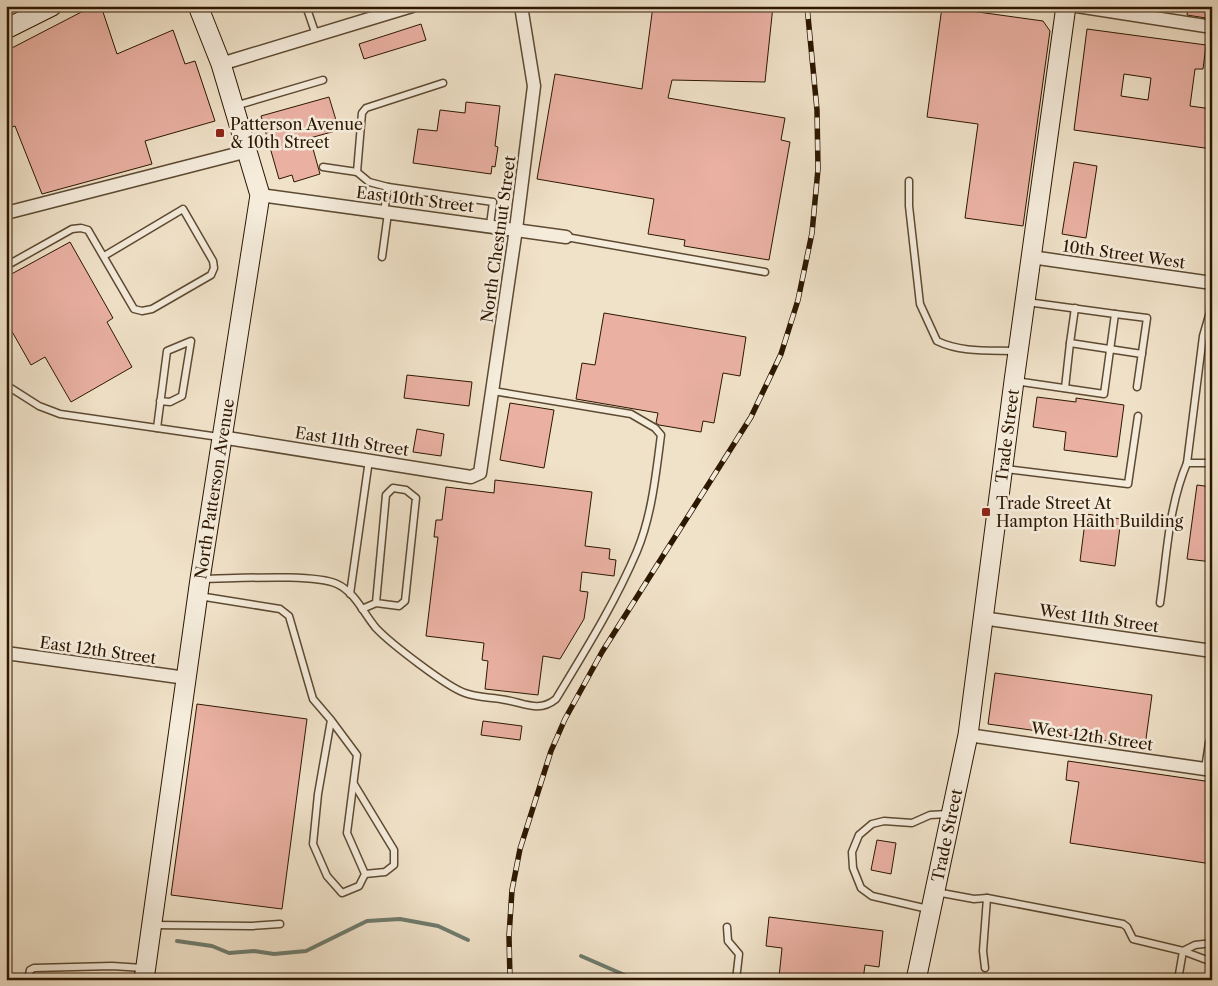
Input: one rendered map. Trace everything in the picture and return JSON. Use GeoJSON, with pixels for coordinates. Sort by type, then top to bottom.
{"type":"FeatureCollection","features":[{"type":"Feature","properties":{"kind":"main road"},"geometry":{"type":"LineString","coordinates":[[6,29],[52,6]]}},
{"type":"Feature","properties":{"kind":"main road","name":"North Patterson Avenue"},"geometry":{"type":"LineString","coordinates":[[144,974],[221,437],[260,195],[221,64],[198,6]]}},
{"type":"Feature","properties":{"kind":"main road","name":"Trade Street"},"geometry":{"type":"LineString","coordinates":[[916,980],[968,735],[1002,468],[1066,6]]}},
{"type":"Feature","properties":{"kind":"street"},"geometry":{"type":"LineString","coordinates":[[221,64],[412,6]]}},
{"type":"Feature","properties":{"kind":"street","name":"North Chestnut Street"},"geometry":{"type":"LineString","coordinates":[[478,476],[481,471],[493,391],[534,86],[521,6]]}},
{"type":"Feature","properties":{"kind":"street"},"geometry":{"type":"LineString","coordinates":[[1077,6],[1212,27]]}},
{"type":"Feature","properties":{"kind":"street"},"geometry":{"type":"LineString","coordinates":[[6,213],[248,151]]}},
{"type":"Feature","properties":{"kind":"street","name":"East 10th Street"},"geometry":{"type":"LineString","coordinates":[[260,195],[490,225],[566,237]]}},
{"type":"Feature","properties":{"kind":"street","name":"10th Street West"},"geometry":{"type":"LineString","coordinates":[[1031,257],[1211,283]]}},
{"type":"Feature","properties":{"kind":"street","name":"East 11th Street"},"geometry":{"type":"LineString","coordinates":[[221,437],[471,477],[478,476]]}},
{"type":"Feature","properties":{"kind":"street","name":"West 11th Street"},"geometry":{"type":"LineString","coordinates":[[982,618],[1212,651]]}},
{"type":"Feature","properties":{"kind":"street","name":"East 12th Street"},"geometry":{"type":"LineString","coordinates":[[6,654],[186,678]]}},
{"type":"Feature","properties":{"kind":"street","name":"West 12th Street"},"geometry":{"type":"LineString","coordinates":[[968,735],[1210,769]]}},
{"type":"Feature","properties":{"kind":"street"},"geometry":{"type":"LineString","coordinates":[[1210,769],[1212,743]]}},
{"type":"Feature","properties":{"kind":"lane"},"geometry":{"type":"LineString","coordinates":[[306,6],[316,35]]}},
{"type":"Feature","properties":{"kind":"lane"},"geometry":{"type":"LineString","coordinates":[[234,106],[323,80]]}},
{"type":"Feature","properties":{"kind":"lane"},"geometry":{"type":"LineString","coordinates":[[357,172],[362,113],[366,108],[443,83]]}},
{"type":"Feature","properties":{"kind":"lane"},"geometry":{"type":"LineString","coordinates":[[323,168],[357,172],[369,182],[388,187],[493,202],[490,225]]}},
{"type":"Feature","properties":{"kind":"lane"},"geometry":{"type":"LineString","coordinates":[[909,181],[909,206],[920,304],[937,341],[950,347],[962,349],[1018,351]]}},
{"type":"Feature","properties":{"kind":"lane"},"geometry":{"type":"LineString","coordinates":[[382,257],[388,187]]}},
{"type":"Feature","properties":{"kind":"lane"},"geometry":{"type":"LineString","coordinates":[[6,266],[72,229],[81,228],[88,230],[134,309],[142,311],[152,309],[211,275],[214,268],[213,261],[183,209],[104,256]]}},
{"type":"Feature","properties":{"kind":"lane"},"geometry":{"type":"LineString","coordinates":[[566,237],[765,272]]}},
{"type":"Feature","properties":{"kind":"lane"},"geometry":{"type":"LineString","coordinates":[[1160,603],[1168,531],[1180,482],[1187,464],[1203,336],[1211,312],[1211,283]]}},
{"type":"Feature","properties":{"kind":"lane"},"geometry":{"type":"LineString","coordinates":[[1025,301],[1147,318],[1137,387]]}},
{"type":"Feature","properties":{"kind":"lane"},"geometry":{"type":"LineString","coordinates":[[1065,388],[1075,308]]}},
{"type":"Feature","properties":{"kind":"lane"},"geometry":{"type":"LineString","coordinates":[[1014,381],[1104,394],[1115,314]]}},
{"type":"Feature","properties":{"kind":"lane"},"geometry":{"type":"LineString","coordinates":[[157,428],[160,401],[167,351],[190,341],[182,396],[170,402],[160,401]]}},
{"type":"Feature","properties":{"kind":"lane"},"geometry":{"type":"LineString","coordinates":[[1070,343],[1142,354]]}},
{"type":"Feature","properties":{"kind":"lane"},"geometry":{"type":"LineString","coordinates":[[6,385],[18,395],[60,414],[221,437]]}},
{"type":"Feature","properties":{"kind":"lane"},"geometry":{"type":"LineString","coordinates":[[199,587],[324,580],[345,588],[388,640],[454,688],[475,696],[542,707],[556,699],[609,612],[637,550],[654,487],[661,435],[655,428],[632,414],[493,391]]}},
{"type":"Feature","properties":{"kind":"lane"},"geometry":{"type":"LineString","coordinates":[[1002,468],[1128,484],[1138,416]]}},
{"type":"Feature","properties":{"kind":"lane"},"geometry":{"type":"LineString","coordinates":[[350,594],[369,460]]}},
{"type":"Feature","properties":{"kind":"lane"},"geometry":{"type":"LineString","coordinates":[[1187,464],[1212,463]]}},
{"type":"Feature","properties":{"kind":"lane"},"geometry":{"type":"LineString","coordinates":[[362,609],[376,603],[399,606],[405,601],[416,498],[406,490],[393,488],[386,495],[376,603]]}},
{"type":"Feature","properties":{"kind":"lane"},"geometry":{"type":"LineString","coordinates":[[199,587],[280,609],[288,616],[313,699],[357,755],[347,833],[365,874]]}},
{"type":"Feature","properties":{"kind":"lane"},"geometry":{"type":"LineString","coordinates":[[331,720],[318,794],[313,844],[327,876],[342,892],[359,886],[365,874]]}},
{"type":"Feature","properties":{"kind":"lane"},"geometry":{"type":"LineString","coordinates":[[354,784],[394,850],[394,864],[386,872],[365,874]]}},
{"type":"Feature","properties":{"kind":"lane"},"geometry":{"type":"LineString","coordinates":[[952,814],[930,814],[912,823],[884,821],[872,824],[859,835],[852,852],[852,868],[861,888],[872,896],[934,901],[987,898],[1123,924],[1128,927],[1133,939],[1183,951],[1212,962]]}},
{"type":"Feature","properties":{"kind":"lane"},"geometry":{"type":"LineString","coordinates":[[985,968],[983,951],[987,898]]}},
{"type":"Feature","properties":{"kind":"lane"},"geometry":{"type":"LineString","coordinates":[[151,925],[252,926],[280,924]]}},
{"type":"Feature","properties":{"kind":"lane"},"geometry":{"type":"LineString","coordinates":[[727,927],[728,941],[739,954],[736,980]]}},
{"type":"Feature","properties":{"kind":"lane"},"geometry":{"type":"LineString","coordinates":[[1183,951],[1195,945],[1212,944]]}},
{"type":"Feature","properties":{"kind":"lane"},"geometry":{"type":"LineString","coordinates":[[1178,980],[1183,951]]}},
{"type":"Feature","properties":{"kind":"lane"},"geometry":{"type":"LineString","coordinates":[[28,980],[30,970],[34,968],[112,966],[144,974]]}},
{"type":"Feature","properties":{"kind":"building"},"geometry":{"type":"Polygon","coordinates":[[[93,6],[101,6],[117,54],[173,30],[185,64],[195,61],[215,121],[145,141],[152,164],[42,194],[15,126],[6,129],[6,51],[93,6]]]}},
{"type":"Feature","properties":{"kind":"building"},"geometry":{"type":"Polygon","coordinates":[[[653,6],[773,6],[765,82],[672,80],[668,98],[785,118],[781,140],[790,142],[769,260],[684,246],[685,240],[648,234],[654,199],[537,179],[555,74],[642,89],[653,6]]]}},
{"type":"Feature","properties":{"kind":"building"},"geometry":{"type":"Polygon","coordinates":[[[1188,6],[1212,6],[1212,19],[1187,15],[1188,6]]]}},
{"type":"Feature","properties":{"kind":"building"},"geometry":{"type":"Polygon","coordinates":[[[942,7],[1043,21],[1050,31],[1023,226],[965,218],[978,124],[927,117],[942,7]]]}},
{"type":"Feature","properties":{"kind":"building"},"geometry":{"type":"Polygon","coordinates":[[[421,24],[426,40],[364,59],[359,44],[421,24]]]}},
{"type":"Feature","properties":{"kind":"building"},"geometry":{"type":"Polygon","coordinates":[[[1087,29],[1206,45],[1203,69],[1195,69],[1190,106],[1212,109],[1212,149],[1074,130],[1087,29]],[[1124,74],[1121,96],[1148,100],[1151,78],[1124,74]]]}},
{"type":"Feature","properties":{"kind":"building"},"geometry":{"type":"Polygon","coordinates":[[[329,97],[339,130],[310,138],[320,174],[294,182],[292,175],[279,179],[261,116],[329,97]]]}},
{"type":"Feature","properties":{"kind":"building"},"geometry":{"type":"Polygon","coordinates":[[[466,102],[500,106],[495,146],[498,147],[495,167],[492,166],[491,174],[413,163],[418,129],[437,131],[440,110],[465,113],[466,102]]]}},
{"type":"Feature","properties":{"kind":"building"},"geometry":{"type":"Polygon","coordinates":[[[1074,162],[1097,166],[1086,238],[1062,234],[1074,162]]]}},
{"type":"Feature","properties":{"kind":"building"},"geometry":{"type":"Polygon","coordinates":[[[70,242],[113,318],[107,322],[132,367],[71,402],[45,357],[31,365],[6,321],[6,277],[70,242]]]}},
{"type":"Feature","properties":{"kind":"building"},"geometry":{"type":"Polygon","coordinates":[[[604,313],[746,337],[740,376],[723,373],[714,423],[703,421],[701,432],[659,425],[656,423],[658,413],[576,399],[582,363],[595,365],[604,313]]]}},
{"type":"Feature","properties":{"kind":"building"},"geometry":{"type":"Polygon","coordinates":[[[407,375],[472,382],[469,406],[404,398],[407,375]]]}},
{"type":"Feature","properties":{"kind":"building"},"geometry":{"type":"Polygon","coordinates":[[[1037,397],[1076,402],[1076,398],[1124,405],[1117,457],[1064,450],[1066,432],[1033,427],[1037,397]]]}},
{"type":"Feature","properties":{"kind":"building"},"geometry":{"type":"Polygon","coordinates":[[[510,403],[554,410],[544,468],[500,460],[510,403]]]}},
{"type":"Feature","properties":{"kind":"building"},"geometry":{"type":"Polygon","coordinates":[[[417,429],[444,434],[441,456],[413,452],[417,429]]]}},
{"type":"Feature","properties":{"kind":"building"},"geometry":{"type":"Polygon","coordinates":[[[495,480],[592,492],[585,546],[610,549],[609,559],[616,560],[614,576],[582,572],[580,591],[588,592],[584,619],[560,659],[543,656],[538,695],[485,689],[488,661],[482,660],[484,643],[426,636],[438,537],[434,537],[436,520],[442,520],[446,487],[494,493],[495,480]]]}},
{"type":"Feature","properties":{"kind":"building"},"geometry":{"type":"Polygon","coordinates":[[[1197,485],[1212,487],[1212,562],[1187,559],[1197,485]]]}},
{"type":"Feature","properties":{"kind":"building"},"geometry":{"type":"Polygon","coordinates":[[[1086,514],[1121,519],[1115,566],[1080,561],[1086,514]]]}},
{"type":"Feature","properties":{"kind":"building"},"geometry":{"type":"Polygon","coordinates":[[[995,673],[1152,695],[1145,746],[988,724],[995,673]]]}},
{"type":"Feature","properties":{"kind":"building"},"geometry":{"type":"Polygon","coordinates":[[[197,704],[307,719],[282,909],[171,895],[197,704]]]}},
{"type":"Feature","properties":{"kind":"building"},"geometry":{"type":"Polygon","coordinates":[[[483,721],[522,726],[520,740],[481,735],[483,721]]]}},
{"type":"Feature","properties":{"kind":"building"},"geometry":{"type":"Polygon","coordinates":[[[1068,761],[1212,782],[1212,864],[1070,843],[1079,782],[1066,780],[1068,761]]]}},
{"type":"Feature","properties":{"kind":"building"},"geometry":{"type":"Polygon","coordinates":[[[877,840],[896,843],[891,874],[871,870],[877,840]]]}},
{"type":"Feature","properties":{"kind":"building"},"geometry":{"type":"Polygon","coordinates":[[[769,917],[883,931],[879,967],[865,965],[863,980],[800,980],[779,977],[782,948],[766,946],[769,917]]]}},
{"type":"Feature","properties":{"kind":"waterway"},"geometry":{"type":"LineString","coordinates":[[177,941],[212,946],[229,953],[254,951],[274,954],[306,951],[367,921],[400,919],[438,926],[468,940]]}},
{"type":"Feature","properties":{"kind":"waterway"},"geometry":{"type":"LineString","coordinates":[[581,956],[636,980]]}},
{"type":"Feature","properties":{"kind":"railway"},"geometry":{"type":"LineString","coordinates":[[510,980],[509,936],[512,890],[520,849],[551,751],[565,719],[602,652],[751,417],[781,354],[798,300],[812,233],[818,169],[817,110],[807,6]]}},
{"type":"Feature","properties":{"kind":"place","name":"Patterson Avenue & 10th Street"},"geometry":{"type":"Point","coordinates":[220,133]}},
{"type":"Feature","properties":{"kind":"place","name":"Trade Street At Hampton Haith Building"},"geometry":{"type":"Point","coordinates":[986,512]}}]}
